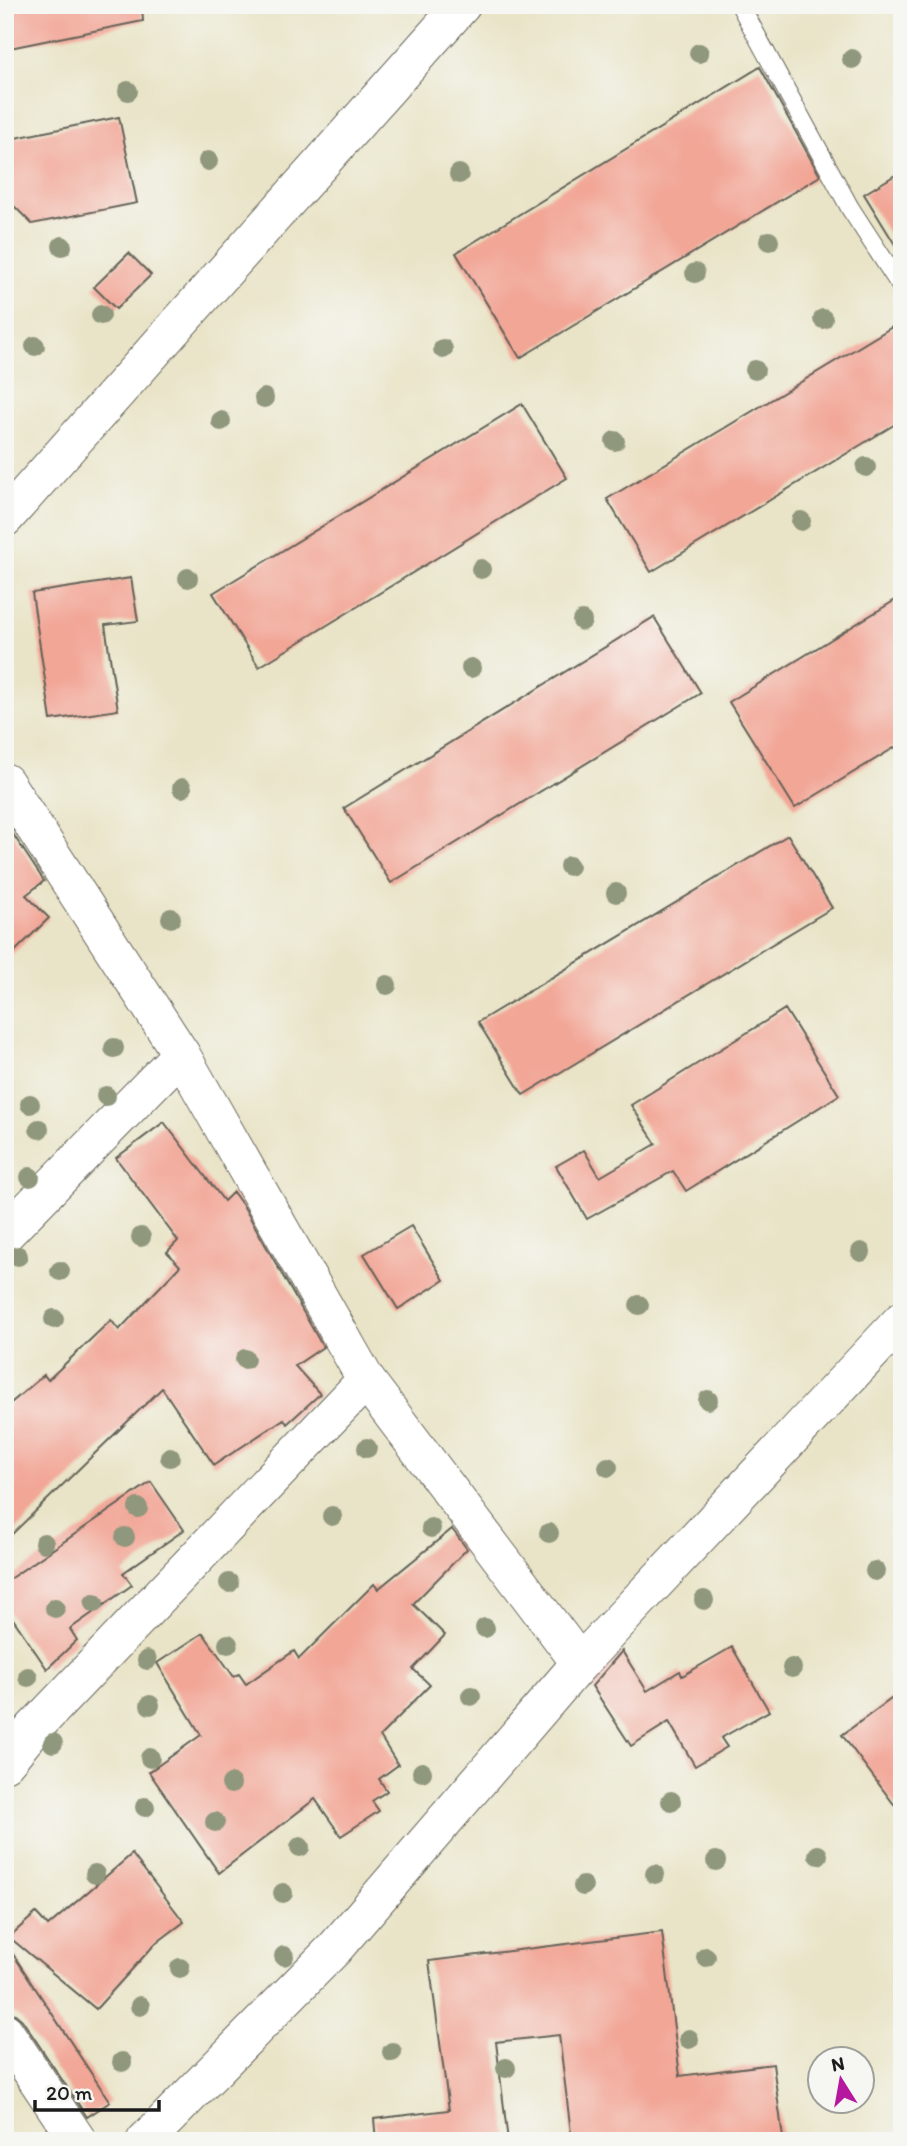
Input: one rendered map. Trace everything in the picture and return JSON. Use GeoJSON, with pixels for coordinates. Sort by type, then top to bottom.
{"type":"FeatureCollection","features":[{"type":"Feature","properties":{"kind":"street"},"geometry":{"type":"LineString","coordinates":[[5,518],[462,5]]}},
{"type":"Feature","properties":{"kind":"street"},"geometry":{"type":"LineString","coordinates":[[5,782],[181,1054],[366,1380],[579,1663]]}},
{"type":"Feature","properties":{"kind":"street"},"geometry":{"type":"LineString","coordinates":[[5,1234],[181,1054]]}},
{"type":"Feature","properties":{"kind":"street"},"geometry":{"type":"LineString","coordinates":[[145,2141],[334,1949],[579,1663],[902,1320]]}},
{"type":"Feature","properties":{"kind":"street"},"geometry":{"type":"LineString","coordinates":[[5,1763],[33,1729],[366,1380]]}},
{"type":"Feature","properties":{"kind":"street"},"geometry":{"type":"LineString","coordinates":[[5,2032],[78,2141]]}},
{"type":"Feature","properties":{"kind":"lane"},"geometry":{"type":"LineString","coordinates":[[740,5],[850,208],[902,288]]}},
{"type":"Feature","properties":{"kind":"building"},"geometry":{"type":"Polygon","coordinates":[[[5,5],[142,5],[143,21],[5,49],[5,5]]]}},
{"type":"Feature","properties":{"kind":"building"},"geometry":{"type":"Polygon","coordinates":[[[760,67],[820,176],[520,358],[456,253],[760,67]]]}},
{"type":"Feature","properties":{"kind":"building"},"geometry":{"type":"Polygon","coordinates":[[[119,117],[137,203],[32,224],[5,197],[5,140],[119,117]]]}},
{"type":"Feature","properties":{"kind":"building"},"geometry":{"type":"Polygon","coordinates":[[[902,171],[902,256],[864,194],[902,171]]]}},
{"type":"Feature","properties":{"kind":"building"},"geometry":{"type":"Polygon","coordinates":[[[129,253],[151,275],[116,309],[94,287],[129,253]]]}},
{"type":"Feature","properties":{"kind":"building"},"geometry":{"type":"Polygon","coordinates":[[[902,321],[902,420],[651,572],[607,499],[902,321]]]}},
{"type":"Feature","properties":{"kind":"building"},"geometry":{"type":"Polygon","coordinates":[[[522,404],[567,478],[259,667],[213,593],[522,404]]]}},
{"type":"Feature","properties":{"kind":"building"},"geometry":{"type":"Polygon","coordinates":[[[131,578],[138,621],[105,625],[118,710],[51,720],[32,593],[131,578]]]}},
{"type":"Feature","properties":{"kind":"building"},"geometry":{"type":"Polygon","coordinates":[[[902,596],[902,743],[795,808],[729,702],[902,596]]]}},
{"type":"Feature","properties":{"kind":"building"},"geometry":{"type":"Polygon","coordinates":[[[654,617],[701,693],[391,883],[344,808],[654,617]]]}},
{"type":"Feature","properties":{"kind":"building"},"geometry":{"type":"Polygon","coordinates":[[[5,822],[44,881],[26,895],[49,918],[5,961],[5,822]]]}},
{"type":"Feature","properties":{"kind":"building"},"geometry":{"type":"Polygon","coordinates":[[[788,835],[832,908],[523,1095],[478,1022],[788,835]]]}},
{"type":"Feature","properties":{"kind":"building"},"geometry":{"type":"Polygon","coordinates":[[[785,1009],[839,1095],[686,1191],[673,1171],[587,1219],[556,1166],[584,1150],[600,1177],[656,1144],[631,1105],[785,1009]]]}},
{"type":"Feature","properties":{"kind":"building"},"geometry":{"type":"Polygon","coordinates":[[[164,1122],[224,1201],[233,1192],[244,1207],[323,1347],[295,1366],[320,1394],[287,1424],[284,1419],[214,1465],[162,1388],[5,1541],[5,1408],[44,1375],[48,1380],[111,1320],[119,1330],[180,1266],[167,1252],[178,1241],[116,1158],[164,1122]]]}},
{"type":"Feature","properties":{"kind":"building"},"geometry":{"type":"Polygon","coordinates":[[[411,1226],[444,1280],[398,1309],[364,1254],[411,1226]]]}},
{"type":"Feature","properties":{"kind":"building"},"geometry":{"type":"Polygon","coordinates":[[[151,1482],[184,1530],[123,1573],[132,1585],[70,1629],[77,1640],[47,1669],[5,1607],[5,1582],[151,1482]]]}},
{"type":"Feature","properties":{"kind":"building"},"geometry":{"type":"Polygon","coordinates":[[[452,1529],[467,1549],[413,1604],[445,1635],[413,1669],[430,1685],[380,1736],[398,1765],[379,1779],[387,1791],[372,1801],[379,1811],[341,1836],[315,1799],[219,1873],[149,1772],[201,1735],[157,1663],[203,1633],[234,1677],[239,1674],[246,1684],[294,1651],[299,1659],[374,1584],[378,1589],[452,1529]]]}},
{"type":"Feature","properties":{"kind":"building"},"geometry":{"type":"Polygon","coordinates":[[[732,1647],[769,1711],[721,1738],[727,1747],[695,1766],[669,1722],[631,1746],[592,1686],[622,1651],[647,1691],[680,1671],[682,1676],[732,1647]]]}},
{"type":"Feature","properties":{"kind":"building"},"geometry":{"type":"Polygon","coordinates":[[[902,1691],[902,1815],[842,1735],[902,1691]]]}},
{"type":"Feature","properties":{"kind":"building"},"geometry":{"type":"Polygon","coordinates":[[[132,1854],[184,1922],[155,1944],[96,2009],[9,1937],[36,1913],[48,1926],[132,1854]]]}},
{"type":"Feature","properties":{"kind":"building"},"geometry":{"type":"Polygon","coordinates":[[[662,1932],[680,2076],[773,2064],[783,2138],[572,2141],[559,2035],[496,2042],[508,2141],[376,2141],[374,2119],[449,2110],[429,1961],[662,1932]]]}},
{"type":"Feature","properties":{"kind":"building"},"geometry":{"type":"Polygon","coordinates":[[[5,1942],[110,2102],[87,2117],[22,2020],[5,2011],[5,1942]]]}}]}
